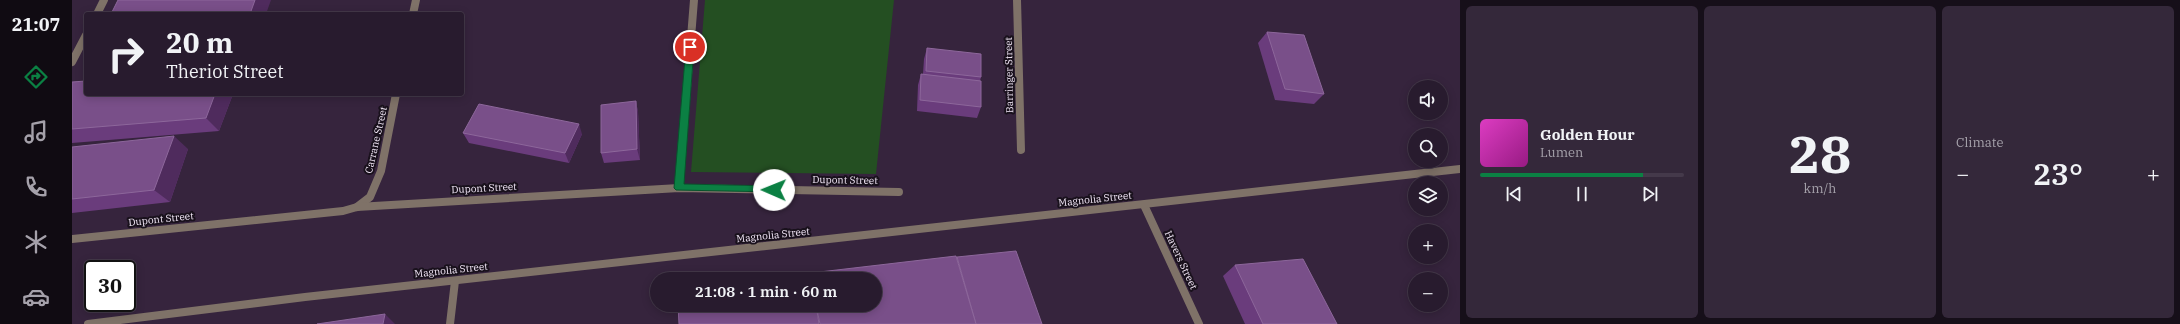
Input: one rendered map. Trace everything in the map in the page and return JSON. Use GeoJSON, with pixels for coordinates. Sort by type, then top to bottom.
{"type":"FeatureCollection","features":[{"type":"Feature","properties":{"kind":"street"},"geometry":{"type":"LineString","coordinates":[[98,12],[104,0]]}},
{"type":"Feature","properties":{"kind":"street"},"geometry":{"type":"LineString","coordinates":[[413,12],[416,0]]}},
{"type":"Feature","properties":{"kind":"street"},"geometry":{"type":"LineString","coordinates":[[679,188],[694,0]]}},
{"type":"Feature","properties":{"kind":"street","name":"Barringer Street"},"geometry":{"type":"LineString","coordinates":[[1017,0],[1020,150]]}},
{"type":"Feature","properties":{"kind":"street"},"geometry":{"type":"LineString","coordinates":[[72,62],[84,39]]}},
{"type":"Feature","properties":{"kind":"street","name":"Carrane Street"},"geometry":{"type":"LineString","coordinates":[[358,207],[370,197],[381,171],[396,96]]}},
{"type":"Feature","properties":{"kind":"street","name":"Magnolia Street"},"geometry":{"type":"LineString","coordinates":[[88,324],[455,281],[1460,169]]}},
{"type":"Feature","properties":{"kind":"street","name":"Dupont Street"},"geometry":{"type":"LineString","coordinates":[[72,239],[342,211],[358,207],[679,188],[900,192]]}},
{"type":"Feature","properties":{"kind":"street","name":"Havers Street"},"geometry":{"type":"LineString","coordinates":[[1144,205],[1199,324]]}},
{"type":"Feature","properties":{"kind":"street"},"geometry":{"type":"LineString","coordinates":[[450,324],[455,281]]}},
{"type":"Feature","properties":{"kind":"green space"},"geometry":{"type":"Polygon","coordinates":[[[705,0],[894,0],[876,174],[691,172],[705,0]]]}},
{"type":"Feature","properties":{"kind":"building"},"geometry":{"type":"Polygon","coordinates":[[[118,0],[255,0],[251,12],[112,12],[118,0]]]}},
{"type":"Feature","properties":{"kind":"building"},"geometry":{"type":"Polygon","coordinates":[[[1267,32],[1304,35],[1324,94],[1285,89],[1267,32]]]}},
{"type":"Feature","properties":{"kind":"building"},"geometry":{"type":"Polygon","coordinates":[[[927,48],[981,54],[981,77],[926,71],[927,48]]]}},
{"type":"Feature","properties":{"kind":"building"},"geometry":{"type":"Polygon","coordinates":[[[921,74],[981,81],[981,107],[920,100],[921,74]]]}},
{"type":"Feature","properties":{"kind":"building"},"geometry":{"type":"Polygon","coordinates":[[[84,81],[84,96],[214,96],[206,118],[72,129],[72,82],[84,81]]]}},
{"type":"Feature","properties":{"kind":"building"},"geometry":{"type":"Polygon","coordinates":[[[636,101],[637,149],[601,153],[601,105],[636,101]]]}},
{"type":"Feature","properties":{"kind":"building"},"geometry":{"type":"Polygon","coordinates":[[[479,104],[579,124],[565,153],[463,133],[479,104]]]}},
{"type":"Feature","properties":{"kind":"building"},"geometry":{"type":"Polygon","coordinates":[[[174,136],[154,190],[72,199],[72,147],[174,136]]]}},
{"type":"Feature","properties":{"kind":"building"},"geometry":{"type":"Polygon","coordinates":[[[1016,251],[1042,324],[976,324],[957,257],[1016,251]]]}},
{"type":"Feature","properties":{"kind":"building"},"geometry":{"type":"Polygon","coordinates":[[[956,256],[976,324],[820,324],[817,312],[882,312],[882,272],[820,272],[956,256]]]}},
{"type":"Feature","properties":{"kind":"building"},"geometry":{"type":"Polygon","coordinates":[[[1303,259],[1337,324],[1263,324],[1235,265],[1303,259]]]}},
{"type":"Feature","properties":{"kind":"building"},"geometry":{"type":"Polygon","coordinates":[[[678,312],[817,312],[819,324],[679,324],[678,312]]]}},
{"type":"Feature","properties":{"kind":"building"},"geometry":{"type":"Polygon","coordinates":[[[385,314],[383,324],[317,324],[385,314]]]}},
{"type":"Feature","properties":{"kind":"route"},"geometry":{"type":"LineString","coordinates":[[690,47],[679,188],[774,190]]}}]}
